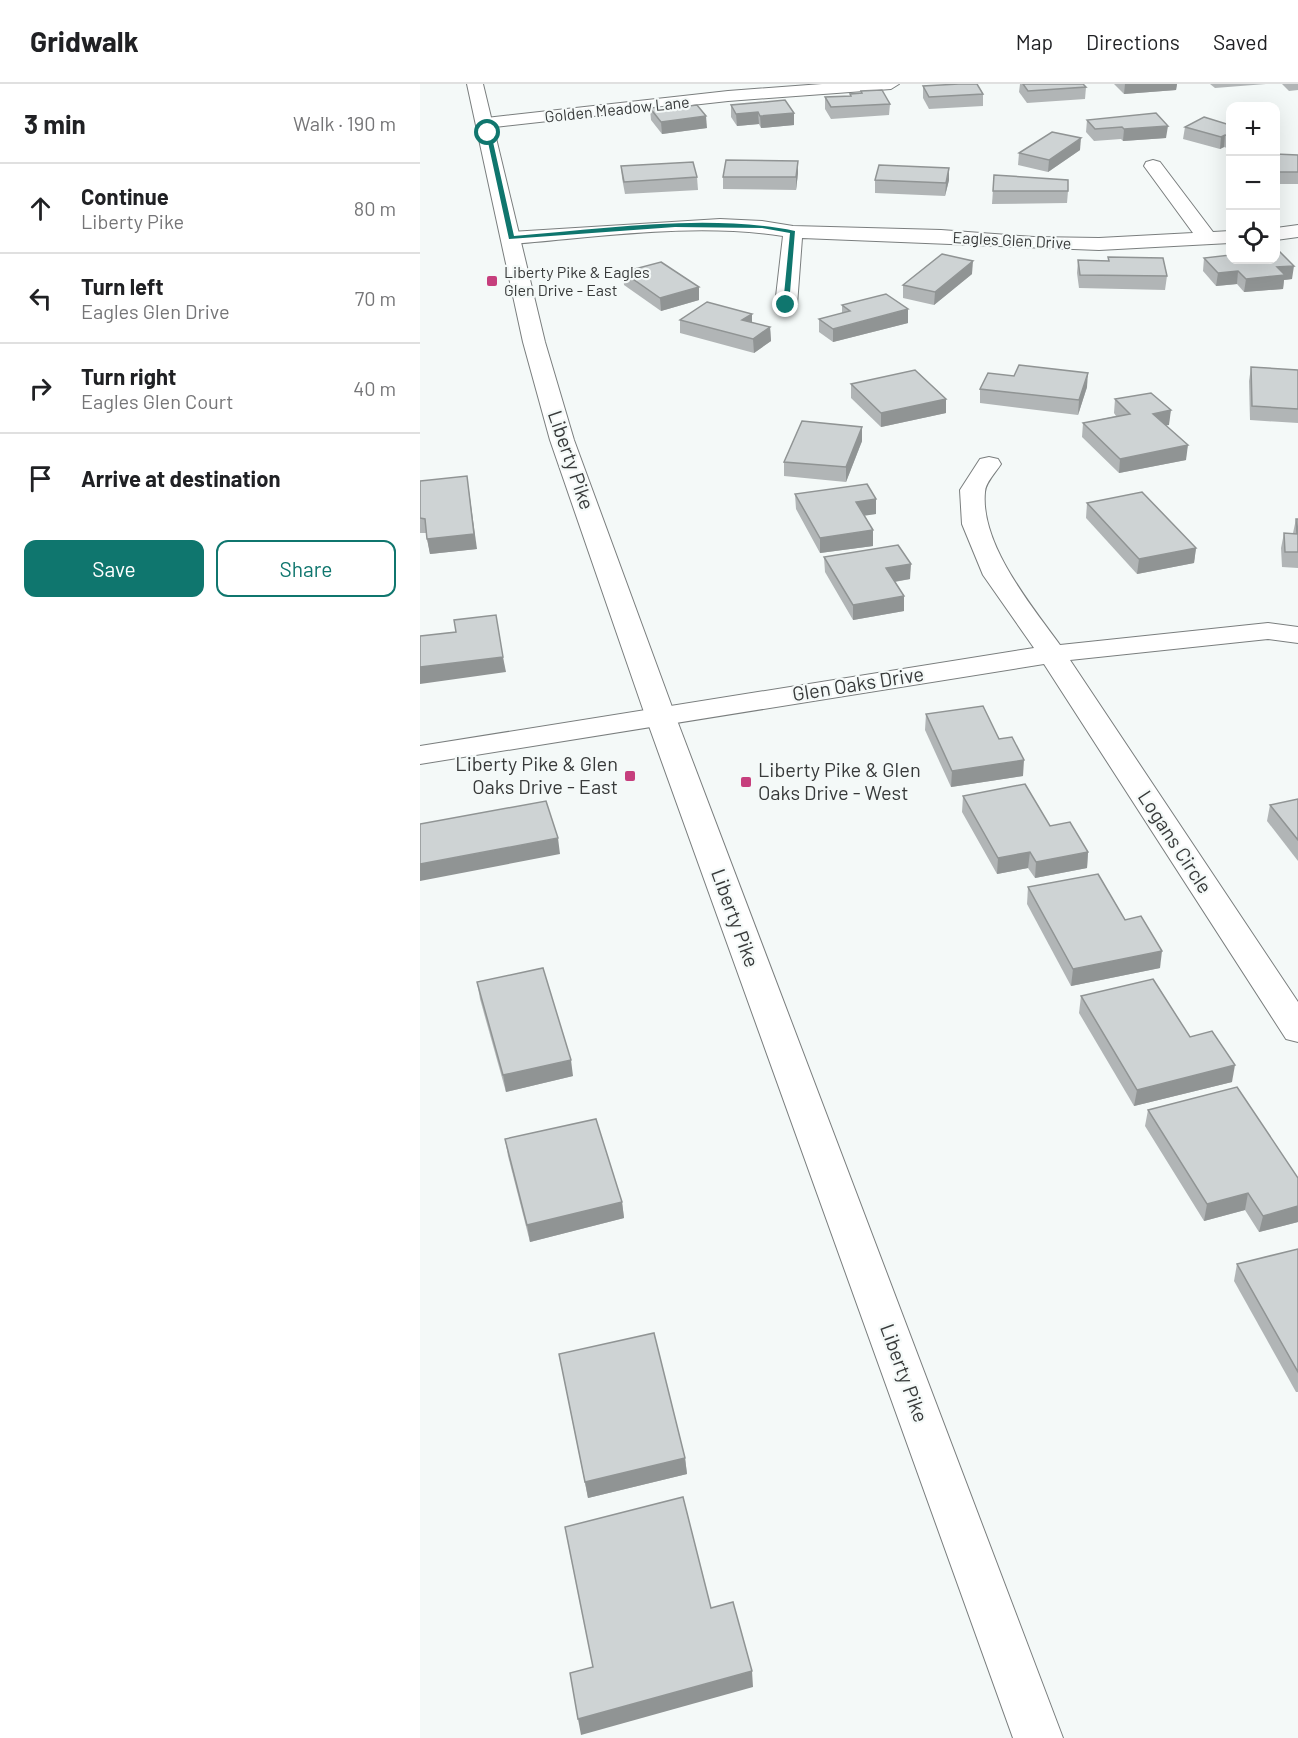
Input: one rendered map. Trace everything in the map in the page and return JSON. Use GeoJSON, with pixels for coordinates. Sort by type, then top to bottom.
{"type":"FeatureCollection","features":[{"type":"Feature","properties":{"kind":"street","name":"Liberty Pike"},"geometry":{"type":"LineString","coordinates":[[475,84],[521,252],[534,342],[562,440],[660,716],[1038,1738]]}},
{"type":"Feature","properties":{"kind":"street","name":"Golden Meadow Lane"},"geometry":{"type":"LineString","coordinates":[[486,123],[724,90],[891,84]]}},
{"type":"Feature","properties":{"kind":"street"},"geometry":{"type":"LineString","coordinates":[[1153,166],[1207,238]]}},
{"type":"Feature","properties":{"kind":"street","name":"Eagles Glen Drive"},"geometry":{"type":"LineString","coordinates":[[521,252],[708,225],[762,227],[793,232],[941,236],[1055,244],[1226,237]]}},
{"type":"Feature","properties":{"kind":"street"},"geometry":{"type":"LineString","coordinates":[[1280,233],[1298,231]]}},
{"type":"Feature","properties":{"kind":"street","name":"Eagles Glen Drive"},"geometry":{"type":"LineString","coordinates":[[697,244],[793,232]]}},
{"type":"Feature","properties":{"kind":"street"},"geometry":{"type":"LineString","coordinates":[[786,305],[793,232]]}},
{"type":"Feature","properties":{"kind":"street","name":"Logans Circle"},"geometry":{"type":"LineString","coordinates":[[989,464],[972,490],[975,525],[996,575],[1052,654],[1298,1030]]}},
{"type":"Feature","properties":{"kind":"street","name":"Glen Oaks Drive"},"geometry":{"type":"LineString","coordinates":[[420,755],[1052,654],[1268,631],[1298,634]]}},
{"type":"Feature","properties":{"kind":"building"},"geometry":{"type":"Polygon","coordinates":[[[977,84],[983,94],[929,97],[923,86],[977,84]]]}},
{"type":"Feature","properties":{"kind":"building"},"geometry":{"type":"Polygon","coordinates":[[[1023,84],[1083,84],[1086,87],[1028,91],[1023,84]]]}},
{"type":"Feature","properties":{"kind":"building"},"geometry":{"type":"Polygon","coordinates":[[[882,90],[890,104],[831,107],[825,97],[851,96],[850,94],[862,93],[861,91],[882,90]]]}},
{"type":"Feature","properties":{"kind":"building"},"geometry":{"type":"Polygon","coordinates":[[[785,100],[794,113],[760,116],[758,112],[736,114],[731,105],[785,100]]]}},
{"type":"Feature","properties":{"kind":"building"},"geometry":{"type":"Polygon","coordinates":[[[697,105],[706,116],[661,122],[650,108],[697,105]]]}},
{"type":"Feature","properties":{"kind":"building"},"geometry":{"type":"Polygon","coordinates":[[[1156,113],[1168,126],[1095,129],[1087,120],[1156,113]]]}},
{"type":"Feature","properties":{"kind":"building"},"geometry":{"type":"Polygon","coordinates":[[[1204,117],[1226,124],[1226,135],[1221,137],[1185,127],[1204,117]]]}},
{"type":"Feature","properties":{"kind":"building"},"geometry":{"type":"Polygon","coordinates":[[[1052,132],[1081,138],[1049,160],[1019,153],[1052,132]]]}},
{"type":"Feature","properties":{"kind":"building"},"geometry":{"type":"Polygon","coordinates":[[[1280,154],[1298,155],[1298,172],[1280,172],[1280,154]]]}},
{"type":"Feature","properties":{"kind":"building"},"geometry":{"type":"Polygon","coordinates":[[[726,160],[798,161],[796,177],[723,177],[726,160]]]}},
{"type":"Feature","properties":{"kind":"building"},"geometry":{"type":"Polygon","coordinates":[[[693,162],[697,177],[624,182],[621,166],[693,162]]]}},
{"type":"Feature","properties":{"kind":"building"},"geometry":{"type":"Polygon","coordinates":[[[879,165],[949,168],[946,183],[875,180],[879,165]]]}},
{"type":"Feature","properties":{"kind":"building"},"geometry":{"type":"Polygon","coordinates":[[[994,175],[1068,180],[1068,191],[993,191],[994,175]]]}},
{"type":"Feature","properties":{"kind":"building"},"geometry":{"type":"Polygon","coordinates":[[[1280,252],[1294,266],[1277,267],[1285,275],[1246,279],[1238,271],[1218,273],[1204,258],[1226,255],[1226,264],[1280,264],[1280,252]]]}},
{"type":"Feature","properties":{"kind":"building"},"geometry":{"type":"Polygon","coordinates":[[[942,254],[973,261],[935,292],[903,285],[942,254]]]}},
{"type":"Feature","properties":{"kind":"building"},"geometry":{"type":"Polygon","coordinates":[[[1108,257],[1163,258],[1167,276],[1080,275],[1078,260],[1109,261],[1108,257]]]}},
{"type":"Feature","properties":{"kind":"building"},"geometry":{"type":"Polygon","coordinates":[[[661,262],[699,287],[660,298],[623,272],[661,262]]]}},
{"type":"Feature","properties":{"kind":"building"},"geometry":{"type":"Polygon","coordinates":[[[886,294],[908,309],[833,329],[819,319],[850,311],[842,305],[886,294]]]}},
{"type":"Feature","properties":{"kind":"building"},"geometry":{"type":"Polygon","coordinates":[[[707,302],[752,314],[742,320],[770,327],[753,339],[680,320],[707,302]]]}},
{"type":"Feature","properties":{"kind":"building"},"geometry":{"type":"Polygon","coordinates":[[[1019,365],[1088,373],[1079,400],[980,389],[988,373],[1014,376],[1019,365]]]}},
{"type":"Feature","properties":{"kind":"building"},"geometry":{"type":"Polygon","coordinates":[[[1251,367],[1298,370],[1298,409],[1252,406],[1251,367]]]}},
{"type":"Feature","properties":{"kind":"building"},"geometry":{"type":"Polygon","coordinates":[[[915,370],[946,399],[881,413],[851,384],[915,370]]]}},
{"type":"Feature","properties":{"kind":"building"},"geometry":{"type":"Polygon","coordinates":[[[1151,393],[1171,410],[1153,414],[1188,445],[1120,459],[1083,423],[1130,414],[1115,399],[1151,393]]]}},
{"type":"Feature","properties":{"kind":"building"},"geometry":{"type":"Polygon","coordinates":[[[802,421],[862,427],[846,467],[784,462],[802,421]]]}},
{"type":"Feature","properties":{"kind":"building"},"geometry":{"type":"Polygon","coordinates":[[[467,476],[474,534],[427,539],[425,519],[420,518],[420,481],[467,476]]]}},
{"type":"Feature","properties":{"kind":"building"},"geometry":{"type":"Polygon","coordinates":[[[867,484],[876,499],[856,502],[873,530],[820,538],[795,494],[867,484]]]}},
{"type":"Feature","properties":{"kind":"building"},"geometry":{"type":"Polygon","coordinates":[[[1142,492],[1196,548],[1139,559],[1087,503],[1142,492]]]}},
{"type":"Feature","properties":{"kind":"building"},"geometry":{"type":"Polygon","coordinates":[[[1296,519],[1298,519],[1298,552],[1285,552],[1284,533],[1297,534],[1296,519]]]}},
{"type":"Feature","properties":{"kind":"building"},"geometry":{"type":"Polygon","coordinates":[[[898,545],[911,564],[886,568],[904,596],[853,605],[824,557],[898,545]]]}},
{"type":"Feature","properties":{"kind":"building"},"geometry":{"type":"Polygon","coordinates":[[[496,615],[503,657],[420,667],[420,636],[456,632],[454,620],[496,615]]]}},
{"type":"Feature","properties":{"kind":"building"},"geometry":{"type":"Polygon","coordinates":[[[983,706],[999,739],[1012,737],[1024,760],[952,771],[926,714],[983,706]]]}},
{"type":"Feature","properties":{"kind":"building"},"geometry":{"type":"Polygon","coordinates":[[[1025,784],[1050,826],[1070,822],[1088,852],[1036,862],[1030,852],[998,858],[963,796],[1025,784]]]}},
{"type":"Feature","properties":{"kind":"building"},"geometry":{"type":"Polygon","coordinates":[[[1298,799],[1298,840],[1270,805],[1298,799]]]}},
{"type":"Feature","properties":{"kind":"building"},"geometry":{"type":"Polygon","coordinates":[[[546,801],[558,838],[420,864],[420,824],[546,801]]]}},
{"type":"Feature","properties":{"kind":"building"},"geometry":{"type":"Polygon","coordinates":[[[1098,874],[1125,920],[1141,916],[1162,951],[1073,969],[1028,887],[1098,874]]]}},
{"type":"Feature","properties":{"kind":"building"},"geometry":{"type":"Polygon","coordinates":[[[543,968],[571,1060],[503,1075],[477,982],[543,968]]]}},
{"type":"Feature","properties":{"kind":"building"},"geometry":{"type":"Polygon","coordinates":[[[1153,979],[1190,1037],[1212,1031],[1235,1065],[1137,1090],[1081,996],[1153,979]]]}},
{"type":"Feature","properties":{"kind":"building"},"geometry":{"type":"Polygon","coordinates":[[[1237,1087],[1298,1178],[1298,1206],[1263,1216],[1248,1193],[1207,1204],[1148,1110],[1237,1087]]]}},
{"type":"Feature","properties":{"kind":"building"},"geometry":{"type":"Polygon","coordinates":[[[596,1119],[622,1202],[527,1225],[505,1139],[596,1119]]]}},
{"type":"Feature","properties":{"kind":"building"},"geometry":{"type":"Polygon","coordinates":[[[1298,1249],[1298,1372],[1237,1264],[1298,1249]]]}},
{"type":"Feature","properties":{"kind":"building"},"geometry":{"type":"Polygon","coordinates":[[[654,1333],[685,1458],[585,1482],[559,1354],[654,1333]]]}},
{"type":"Feature","properties":{"kind":"building"},"geometry":{"type":"Polygon","coordinates":[[[683,1497],[711,1608],[733,1602],[752,1671],[578,1719],[570,1673],[593,1667],[565,1527],[683,1497]]]}},
{"type":"Feature","properties":{"kind":"place","name":"Liberty Pike & Eagles Glen Drive - East"},"geometry":{"type":"Point","coordinates":[492,281]}},
{"type":"Feature","properties":{"kind":"place","name":"Liberty Pike & Glen Oaks Drive - East"},"geometry":{"type":"Point","coordinates":[630,776]}},
{"type":"Feature","properties":{"kind":"place","name":"Liberty Pike & Glen Oaks Drive - West"},"geometry":{"type":"Point","coordinates":[746,782]}},
{"type":"Feature","properties":{"kind":"route"},"geometry":{"type":"LineString","coordinates":[[488,133],[511,238],[675,225],[762,227],[793,232],[786,305]]}}]}
